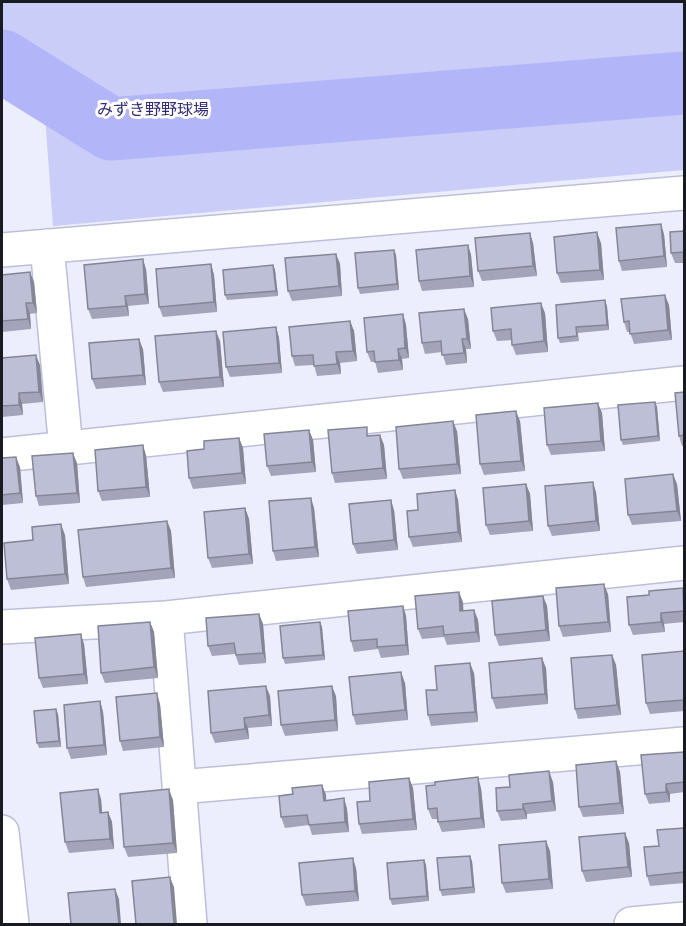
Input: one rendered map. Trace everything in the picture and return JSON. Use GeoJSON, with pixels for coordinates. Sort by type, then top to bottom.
{"type":"FeatureCollection","features":[{"type":"Feature","properties":{"kind":"street"},"geometry":{"type":"LineString","coordinates":[[2,250],[684,193]]}},
{"type":"Feature","properties":{"kind":"street"},"geometry":{"type":"LineString","coordinates":[[47,246],[66,449]]}},
{"type":"Feature","properties":{"kind":"street"},"geometry":{"type":"LineString","coordinates":[[2,455],[684,383]]}},
{"type":"Feature","properties":{"kind":"street"},"geometry":{"type":"LineString","coordinates":[[2,627],[166,618],[684,563]]}},
{"type":"Feature","properties":{"kind":"street"},"geometry":{"type":"LineString","coordinates":[[166,618],[190,924]]}},
{"type":"Feature","properties":{"kind":"street"},"geometry":{"type":"LineString","coordinates":[[179,787],[684,744]]}},
{"type":"Feature","properties":{"kind":"street"},"geometry":{"type":"LineString","coordinates":[[2,832],[12,924]]}},
{"type":"Feature","properties":{"kind":"street"},"geometry":{"type":"LineString","coordinates":[[631,924],[684,919]]}},
{"type":"Feature","properties":{"kind":"green space","name":"みずき野野球場"},"geometry":{"type":"Polygon","coordinates":[[[2,2],[684,2],[684,170],[53,226],[43,88],[2,86],[2,2]]]}},
{"type":"Feature","properties":{"kind":"building"},"geometry":{"type":"Polygon","coordinates":[[[661,224],[664,256],[619,261],[616,228],[661,224]]]}},
{"type":"Feature","properties":{"kind":"building"},"geometry":{"type":"Polygon","coordinates":[[[684,231],[684,252],[671,253],[670,232],[684,231]]]}},
{"type":"Feature","properties":{"kind":"building"},"geometry":{"type":"Polygon","coordinates":[[[597,232],[600,270],[557,273],[554,237],[597,232]]]}},
{"type":"Feature","properties":{"kind":"building"},"geometry":{"type":"Polygon","coordinates":[[[530,233],[533,266],[478,271],[475,238],[530,233]]]}},
{"type":"Feature","properties":{"kind":"building"},"geometry":{"type":"Polygon","coordinates":[[[468,245],[470,276],[419,281],[416,250],[468,245]]]}},
{"type":"Feature","properties":{"kind":"building"},"geometry":{"type":"Polygon","coordinates":[[[394,250],[397,284],[358,288],[355,253],[394,250]]]}},
{"type":"Feature","properties":{"kind":"building"},"geometry":{"type":"Polygon","coordinates":[[[336,254],[339,286],[288,291],[285,258],[336,254]]]}},
{"type":"Feature","properties":{"kind":"building"},"geometry":{"type":"Polygon","coordinates":[[[143,259],[145,294],[125,296],[126,306],[88,309],[84,265],[143,259]]]}},
{"type":"Feature","properties":{"kind":"building"},"geometry":{"type":"Polygon","coordinates":[[[211,264],[214,302],[159,307],[156,269],[211,264]]]}},
{"type":"Feature","properties":{"kind":"building"},"geometry":{"type":"Polygon","coordinates":[[[273,265],[276,291],[225,295],[223,270],[273,265]]]}},
{"type":"Feature","properties":{"kind":"building"},"geometry":{"type":"Polygon","coordinates":[[[30,272],[33,303],[26,303],[28,319],[2,321],[2,275],[30,272]]]}},
{"type":"Feature","properties":{"kind":"building"},"geometry":{"type":"Polygon","coordinates":[[[665,295],[668,330],[630,334],[629,321],[624,322],[621,299],[665,295]]]}},
{"type":"Feature","properties":{"kind":"building"},"geometry":{"type":"Polygon","coordinates":[[[605,300],[607,325],[576,327],[577,336],[558,338],[556,305],[605,300]]]}},
{"type":"Feature","properties":{"kind":"building"},"geometry":{"type":"Polygon","coordinates":[[[541,303],[544,341],[512,345],[511,329],[493,331],[491,308],[541,303]]]}},
{"type":"Feature","properties":{"kind":"building"},"geometry":{"type":"Polygon","coordinates":[[[464,309],[467,339],[462,339],[464,353],[442,355],[441,341],[422,343],[419,313],[464,309]]]}},
{"type":"Feature","properties":{"kind":"building"},"geometry":{"type":"Polygon","coordinates":[[[403,314],[405,348],[398,349],[399,360],[375,362],[374,351],[367,352],[364,318],[403,314]]]}},
{"type":"Feature","properties":{"kind":"building"},"geometry":{"type":"Polygon","coordinates":[[[350,321],[353,351],[336,352],[337,364],[314,366],[313,355],[292,356],[289,327],[350,321]]]}},
{"type":"Feature","properties":{"kind":"building"},"geometry":{"type":"Polygon","coordinates":[[[276,327],[279,363],[226,367],[223,332],[276,327]]]}},
{"type":"Feature","properties":{"kind":"building"},"geometry":{"type":"Polygon","coordinates":[[[216,331],[220,377],[159,382],[155,336],[216,331]]]}},
{"type":"Feature","properties":{"kind":"building"},"geometry":{"type":"Polygon","coordinates":[[[139,339],[143,375],[92,379],[89,343],[139,339]]]}},
{"type":"Feature","properties":{"kind":"building"},"geometry":{"type":"Polygon","coordinates":[[[36,355],[39,392],[19,393],[19,405],[2,406],[2,358],[36,355]]]}},
{"type":"Feature","properties":{"kind":"building"},"geometry":{"type":"Polygon","coordinates":[[[684,392],[684,435],[679,436],[675,393],[684,392]]]}},
{"type":"Feature","properties":{"kind":"building"},"geometry":{"type":"Polygon","coordinates":[[[655,402],[658,436],[621,440],[618,405],[655,402]]]}},
{"type":"Feature","properties":{"kind":"building"},"geometry":{"type":"Polygon","coordinates":[[[598,403],[601,441],[547,445],[544,408],[598,403]]]}},
{"type":"Feature","properties":{"kind":"building"},"geometry":{"type":"Polygon","coordinates":[[[516,411],[521,461],[480,464],[476,415],[516,411]]]}},
{"type":"Feature","properties":{"kind":"building"},"geometry":{"type":"Polygon","coordinates":[[[453,421],[457,464],[399,469],[396,427],[453,421]]]}},
{"type":"Feature","properties":{"kind":"building"},"geometry":{"type":"Polygon","coordinates":[[[367,427],[367,436],[380,435],[383,468],[332,473],[328,430],[367,427]]]}},
{"type":"Feature","properties":{"kind":"building"},"geometry":{"type":"Polygon","coordinates":[[[309,430],[312,462],[267,466],[264,434],[309,430]]]}},
{"type":"Feature","properties":{"kind":"building"},"geometry":{"type":"Polygon","coordinates":[[[239,438],[242,473],[189,478],[187,451],[204,449],[204,441],[239,438]]]}},
{"type":"Feature","properties":{"kind":"building"},"geometry":{"type":"Polygon","coordinates":[[[143,445],[146,487],[98,491],[95,450],[143,445]]]}},
{"type":"Feature","properties":{"kind":"building"},"geometry":{"type":"Polygon","coordinates":[[[73,453],[77,493],[36,496],[32,456],[73,453]]]}},
{"type":"Feature","properties":{"kind":"building"},"geometry":{"type":"Polygon","coordinates":[[[16,457],[20,493],[2,495],[2,458],[16,457]]]}},
{"type":"Feature","properties":{"kind":"building"},"geometry":{"type":"Polygon","coordinates":[[[673,474],[677,511],[628,515],[625,479],[673,474]]]}},
{"type":"Feature","properties":{"kind":"building"},"geometry":{"type":"Polygon","coordinates":[[[593,482],[596,521],[548,526],[545,486],[593,482]]]}},
{"type":"Feature","properties":{"kind":"building"},"geometry":{"type":"Polygon","coordinates":[[[526,484],[529,521],[486,525],[483,488],[526,484]]]}},
{"type":"Feature","properties":{"kind":"building"},"geometry":{"type":"Polygon","coordinates":[[[455,490],[458,532],[409,537],[407,511],[418,510],[417,494],[455,490]]]}},
{"type":"Feature","properties":{"kind":"building"},"geometry":{"type":"Polygon","coordinates":[[[311,498],[315,547],[273,551],[269,501],[311,498]]]}},
{"type":"Feature","properties":{"kind":"building"},"geometry":{"type":"Polygon","coordinates":[[[391,500],[394,540],[353,544],[349,504],[391,500]]]}},
{"type":"Feature","properties":{"kind":"building"},"geometry":{"type":"Polygon","coordinates":[[[245,508],[249,554],[208,558],[204,512],[245,508]]]}},
{"type":"Feature","properties":{"kind":"building"},"geometry":{"type":"Polygon","coordinates":[[[167,521],[171,568],[83,577],[78,530],[167,521]]]}},
{"type":"Feature","properties":{"kind":"building"},"geometry":{"type":"Polygon","coordinates":[[[61,524],[65,574],[7,579],[4,543],[33,540],[32,527],[61,524]]]}},
{"type":"Feature","properties":{"kind":"building"},"geometry":{"type":"Polygon","coordinates":[[[604,584],[608,622],[559,626],[556,588],[604,584]]]}},
{"type":"Feature","properties":{"kind":"building"},"geometry":{"type":"Polygon","coordinates":[[[683,588],[684,611],[661,613],[661,622],[629,625],[627,597],[649,595],[649,591],[683,588]]]}},
{"type":"Feature","properties":{"kind":"building"},"geometry":{"type":"Polygon","coordinates":[[[459,592],[460,611],[474,610],[476,632],[444,635],[443,626],[418,629],[415,596],[459,592]]]}},
{"type":"Feature","properties":{"kind":"building"},"geometry":{"type":"Polygon","coordinates":[[[543,596],[546,630],[495,635],[492,601],[543,596]]]}},
{"type":"Feature","properties":{"kind":"building"},"geometry":{"type":"Polygon","coordinates":[[[403,606],[406,645],[377,647],[377,639],[351,641],[348,611],[403,606]]]}},
{"type":"Feature","properties":{"kind":"building"},"geometry":{"type":"Polygon","coordinates":[[[259,614],[263,653],[236,655],[234,643],[208,646],[206,618],[259,614]]]}},
{"type":"Feature","properties":{"kind":"building"},"geometry":{"type":"Polygon","coordinates":[[[150,622],[154,667],[101,673],[98,626],[150,622]]]}},
{"type":"Feature","properties":{"kind":"building"},"geometry":{"type":"Polygon","coordinates":[[[320,622],[323,655],[283,658],[280,626],[320,622]]]}},
{"type":"Feature","properties":{"kind":"building"},"geometry":{"type":"Polygon","coordinates":[[[81,634],[84,674],[39,678],[35,638],[81,634]]]}},
{"type":"Feature","properties":{"kind":"building"},"geometry":{"type":"Polygon","coordinates":[[[684,651],[684,700],[646,703],[642,655],[684,651]]]}},
{"type":"Feature","properties":{"kind":"building"},"geometry":{"type":"Polygon","coordinates":[[[612,655],[617,705],[575,709],[571,658],[612,655]]]}},
{"type":"Feature","properties":{"kind":"building"},"geometry":{"type":"Polygon","coordinates":[[[542,658],[545,694],[492,698],[489,663],[542,658]]]}},
{"type":"Feature","properties":{"kind":"building"},"geometry":{"type":"Polygon","coordinates":[[[470,663],[475,712],[428,715],[426,690],[437,690],[435,666],[470,663]]]}},
{"type":"Feature","properties":{"kind":"building"},"geometry":{"type":"Polygon","coordinates":[[[401,672],[405,710],[353,715],[349,677],[401,672]]]}},
{"type":"Feature","properties":{"kind":"building"},"geometry":{"type":"Polygon","coordinates":[[[266,686],[269,715],[244,718],[245,729],[211,733],[208,691],[266,686]]]}},
{"type":"Feature","properties":{"kind":"building"},"geometry":{"type":"Polygon","coordinates":[[[332,686],[335,720],[281,725],[278,691],[332,686]]]}},
{"type":"Feature","properties":{"kind":"building"},"geometry":{"type":"Polygon","coordinates":[[[157,693],[160,737],[120,741],[116,697],[157,693]]]}},
{"type":"Feature","properties":{"kind":"building"},"geometry":{"type":"Polygon","coordinates":[[[100,701],[104,745],[67,748],[64,705],[100,701]]]}},
{"type":"Feature","properties":{"kind":"building"},"geometry":{"type":"Polygon","coordinates":[[[56,709],[59,741],[37,743],[34,711],[56,709]]]}},
{"type":"Feature","properties":{"kind":"building"},"geometry":{"type":"Polygon","coordinates":[[[684,752],[684,782],[666,784],[666,792],[645,794],[641,755],[684,752]]]}},
{"type":"Feature","properties":{"kind":"building"},"geometry":{"type":"Polygon","coordinates":[[[616,761],[620,803],[579,807],[576,765],[616,761]]]}},
{"type":"Feature","properties":{"kind":"building"},"geometry":{"type":"Polygon","coordinates":[[[549,771],[552,801],[523,804],[523,809],[497,811],[496,788],[510,787],[509,775],[549,771]]]}},
{"type":"Feature","properties":{"kind":"building"},"geometry":{"type":"Polygon","coordinates":[[[478,777],[481,818],[438,822],[437,808],[428,809],[426,786],[435,785],[435,782],[478,777]]]}},
{"type":"Feature","properties":{"kind":"building"},"geometry":{"type":"Polygon","coordinates":[[[409,778],[413,819],[359,824],[357,802],[370,801],[369,782],[409,778]]]}},
{"type":"Feature","properties":{"kind":"building"},"geometry":{"type":"Polygon","coordinates":[[[322,785],[324,801],[344,798],[345,822],[309,825],[307,815],[281,817],[279,796],[293,794],[292,788],[322,785]]]}},
{"type":"Feature","properties":{"kind":"building"},"geometry":{"type":"Polygon","coordinates":[[[98,789],[100,813],[108,812],[110,839],[65,842],[60,793],[98,789]]]}},
{"type":"Feature","properties":{"kind":"building"},"geometry":{"type":"Polygon","coordinates":[[[169,789],[173,843],[124,847],[120,794],[169,789]]]}},
{"type":"Feature","properties":{"kind":"building"},"geometry":{"type":"Polygon","coordinates":[[[684,828],[684,872],[647,876],[644,847],[659,846],[657,830],[684,828]]]}},
{"type":"Feature","properties":{"kind":"building"},"geometry":{"type":"Polygon","coordinates":[[[625,833],[628,867],[582,871],[579,837],[625,833]]]}},
{"type":"Feature","properties":{"kind":"building"},"geometry":{"type":"Polygon","coordinates":[[[546,841],[549,879],[502,883],[499,845],[546,841]]]}},
{"type":"Feature","properties":{"kind":"building"},"geometry":{"type":"Polygon","coordinates":[[[470,856],[473,887],[440,890],[437,858],[470,856]]]}},
{"type":"Feature","properties":{"kind":"building"},"geometry":{"type":"Polygon","coordinates":[[[353,858],[355,891],[302,895],[299,863],[353,858]]]}},
{"type":"Feature","properties":{"kind":"building"},"geometry":{"type":"Polygon","coordinates":[[[424,860],[427,896],[390,899],[387,863],[424,860]]]}},
{"type":"Feature","properties":{"kind":"building"},"geometry":{"type":"Polygon","coordinates":[[[170,877],[174,924],[136,924],[132,881],[170,877]]]}},
{"type":"Feature","properties":{"kind":"building"},"geometry":{"type":"Polygon","coordinates":[[[115,889],[119,924],[71,924],[68,893],[115,889]]]}},
{"type":"Feature","properties":{"kind":"waterway"},"geometry":{"type":"LineString","coordinates":[[2,61],[111,129],[684,83]]}}]}
